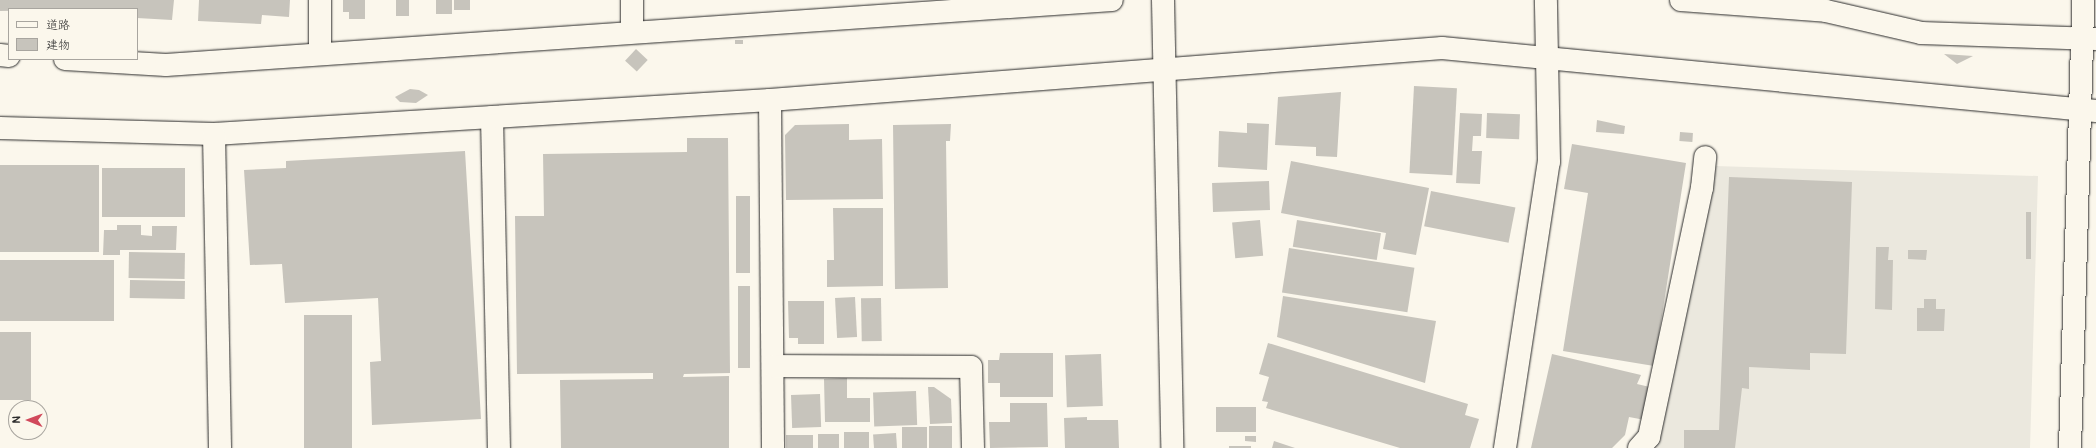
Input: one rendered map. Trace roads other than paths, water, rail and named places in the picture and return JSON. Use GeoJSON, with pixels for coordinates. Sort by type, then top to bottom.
{"type":"FeatureCollection","features":[{"type":"Feature","properties":{"kind":"street"},"geometry":{"type":"LineString","coordinates":[[320,0],[320,53]]}},
{"type":"Feature","properties":{"kind":"street"},"geometry":{"type":"LineString","coordinates":[[632,0],[632,32]]}},
{"type":"Feature","properties":{"kind":"street"},"geometry":{"type":"LineString","coordinates":[[82,60],[166,65],[320,53],[1112,0]]}},
{"type":"Feature","properties":{"kind":"street"},"geometry":{"type":"LineString","coordinates":[[1163,0],[1172,448]]}},
{"type":"Feature","properties":{"kind":"street"},"geometry":{"type":"LineString","coordinates":[[1505,448],[1550,162],[1549,60],[1546,0]]}},
{"type":"Feature","properties":{"kind":"street"},"geometry":{"type":"LineString","coordinates":[[1681,0],[1826,6],[1921,33],[2089,39]]}},
{"type":"Feature","properties":{"kind":"street"},"geometry":{"type":"LineString","coordinates":[[2070,448],[2088,111],[2089,39],[2084,0]]}},
{"type":"Feature","properties":{"kind":"street"},"geometry":{"type":"LineString","coordinates":[[0,128],[214,134],[770,100],[1442,48],[1549,60],[2088,111]]}},
{"type":"Feature","properties":{"kind":"street"},"geometry":{"type":"LineString","coordinates":[[770,100],[773,448]]}},
{"type":"Feature","properties":{"kind":"street"},"geometry":{"type":"LineString","coordinates":[[492,117],[500,448]]}},
{"type":"Feature","properties":{"kind":"street"},"geometry":{"type":"LineString","coordinates":[[214,134],[220,448]]}},
{"type":"Feature","properties":{"kind":"street"},"geometry":{"type":"LineString","coordinates":[[1639,448],[1649,437],[1702,188],[1705,156]]}},
{"type":"Feature","properties":{"kind":"street"},"geometry":{"type":"LineString","coordinates":[[773,366],[970,367],[973,448]]}}]}
